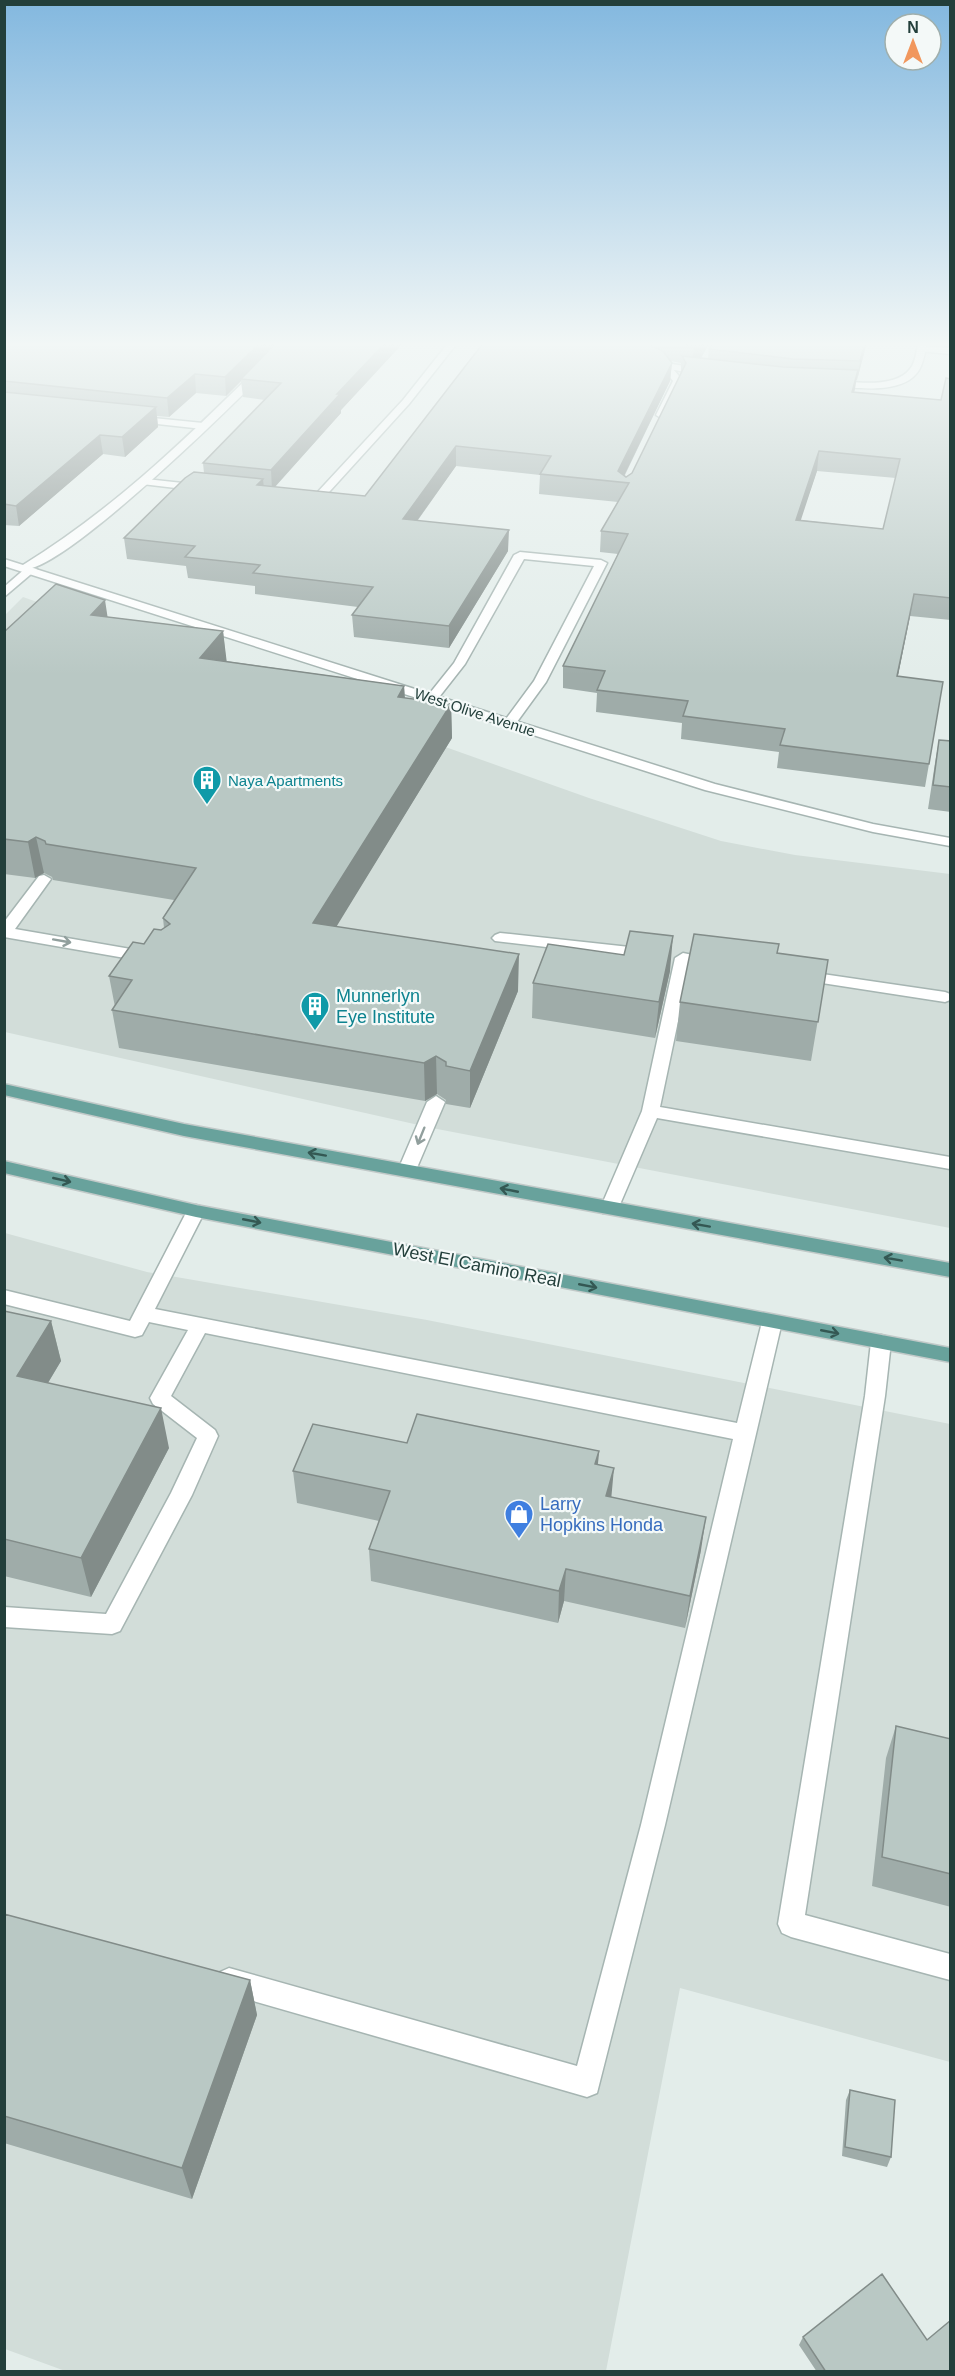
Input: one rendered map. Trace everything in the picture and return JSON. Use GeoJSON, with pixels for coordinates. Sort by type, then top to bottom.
{"type":"FeatureCollection","features":[{"type":"Feature","properties":{"kind":"main road"},"geometry":{"type":"LineString","coordinates":[[4,1089],[184,1130],[951,1270]]}},
{"type":"Feature","properties":{"kind":"main road","name":"West El Camino Real"},"geometry":{"type":"LineString","coordinates":[[4,1167],[196,1211],[951,1355]]}},
{"type":"Feature","properties":{"kind":"street"},"geometry":{"type":"LineString","coordinates":[[4,594],[29,568],[59,549],[146,482],[176,453]]}},
{"type":"Feature","properties":{"kind":"street"},"geometry":{"type":"LineString","coordinates":[[295,498],[316,500],[359,453]]}},
{"type":"Feature","properties":{"kind":"street"},"geometry":{"type":"LineString","coordinates":[[146,482],[208,489]]}},
{"type":"Feature","properties":{"kind":"street"},"geometry":{"type":"LineString","coordinates":[[432,698],[459,664],[520,555],[601,563],[540,682],[509,723]]}},
{"type":"Feature","properties":{"kind":"street","name":"West Olive Avenue"},"geometry":{"type":"LineString","coordinates":[[4,562],[29,568],[710,787],[873,828],[951,842]]}},
{"type":"Feature","properties":{"kind":"street"},"geometry":{"type":"LineString","coordinates":[[44,879],[5,932],[165,960]]}},
{"type":"Feature","properties":{"kind":"street"},"geometry":{"type":"LineString","coordinates":[[500,938],[729,965]]}},
{"type":"Feature","properties":{"kind":"street"},"geometry":{"type":"LineString","coordinates":[[609,1209],[651,1111],[671,957]]}},
{"type":"Feature","properties":{"kind":"street"},"geometry":{"type":"LineString","coordinates":[[786,973],[945,997]]}},
{"type":"Feature","properties":{"kind":"street"},"geometry":{"type":"LineString","coordinates":[[407,1170],[436,1102]]}},
{"type":"Feature","properties":{"kind":"street"},"geometry":{"type":"LineString","coordinates":[[651,1111],[951,1163]]}},
{"type":"Feature","properties":{"kind":"street"},"geometry":{"type":"LineString","coordinates":[[4,1297],[135,1330],[196,1211]]}},
{"type":"Feature","properties":{"kind":"street"},"geometry":{"type":"LineString","coordinates":[[144,1314],[744,1433]]}},
{"type":"Feature","properties":{"kind":"street"},"geometry":{"type":"LineString","coordinates":[[210,1975],[587,2084],[653,1825],[772,1322]]}},
{"type":"Feature","properties":{"kind":"street"},"geometry":{"type":"LineString","coordinates":[[4,1617],[112,1624],[181,1495],[208,1436],[160,1398],[200,1325]]}},
{"type":"Feature","properties":{"kind":"street"},"geometry":{"type":"LineString","coordinates":[[881,1342],[873,1408],[791,1924],[951,1967]]}},
{"type":"Feature","properties":{"kind":"shaded area"},"geometry":{"type":"Polygon","coordinates":[[[23,597],[589,798],[721,841],[795,855],[950,874],[950,1228],[432,1128],[5,1032],[4,616],[23,597]]]}},
{"type":"Feature","properties":{"kind":"shaded area"},"geometry":{"type":"Polygon","coordinates":[[[5,1233],[147,1272],[427,1320],[950,1424],[950,2062],[680,1988],[606,2371],[68,2372],[5,2349],[5,1233]]]}},
{"type":"Feature","properties":{"kind":"building"},"geometry":{"type":"Polygon","coordinates":[[[4,453],[79,453],[16,506],[4,504],[4,453]]]}},
{"type":"Feature","properties":{"kind":"building"},"geometry":{"type":"Polygon","coordinates":[[[213,453],[287,453],[271,470],[203,463],[213,453]]]}},
{"type":"Feature","properties":{"kind":"building"},"geometry":{"type":"Polygon","coordinates":[[[398,453],[451,453],[403,519],[509,530],[449,626],[352,615],[373,587],[253,573],[260,565],[185,557],[195,546],[124,538],[185,478],[194,472],[263,479],[257,485],[365,496],[398,453]]]}},
{"type":"Feature","properties":{"kind":"building"},"geometry":{"type":"Polygon","coordinates":[[[521,453],[627,453],[618,471],[626,477],[632,473],[642,453],[818,453],[796,520],[883,529],[900,459],[838,453],[951,453],[951,598],[914,594],[897,676],[943,682],[929,764],[780,745],[785,729],[683,716],[688,701],[597,690],[605,671],[563,666],[628,534],[601,531],[629,483],[540,474],[551,456],[521,453]]]}},
{"type":"Feature","properties":{"kind":"building"},"geometry":{"type":"Polygon","coordinates":[[[56,584],[105,600],[91,615],[223,631],[200,658],[404,686],[398,697],[451,704],[313,923],[519,954],[470,1071],[446,1066],[446,1062],[436,1056],[424,1063],[112,1010],[132,980],[109,976],[133,942],[144,944],[154,929],[161,930],[170,924],[163,918],[196,868],[46,844],[45,841],[36,837],[28,842],[4,839],[4,632],[56,584]]]}},
{"type":"Feature","properties":{"kind":"building"},"geometry":{"type":"Polygon","coordinates":[[[939,740],[951,741],[951,787],[933,785],[939,740]]]}},
{"type":"Feature","properties":{"kind":"building"},"geometry":{"type":"Polygon","coordinates":[[[630,931],[673,936],[659,1002],[533,983],[548,944],[624,955],[630,931]]]}},
{"type":"Feature","properties":{"kind":"building"},"geometry":{"type":"Polygon","coordinates":[[[694,934],[779,944],[777,953],[828,960],[818,1022],[680,1002],[694,934]]]}},
{"type":"Feature","properties":{"kind":"building"},"geometry":{"type":"Polygon","coordinates":[[[4,1311],[51,1321],[17,1376],[161,1408],[81,1558],[4,1539],[4,1311]]]}},
{"type":"Feature","properties":{"kind":"building","name":"Larry Hopkins Honda"},"geometry":{"type":"Polygon","coordinates":[[[417,1414],[599,1451],[595,1464],[614,1468],[606,1496],[706,1517],[690,1596],[566,1569],[559,1591],[369,1549],[390,1491],[293,1471],[313,1424],[407,1443],[417,1414]]]}},
{"type":"Feature","properties":{"kind":"building"},"geometry":{"type":"Polygon","coordinates":[[[896,1726],[951,1739],[951,1874],[882,1857],[896,1726]]]}},
{"type":"Feature","properties":{"kind":"building"},"geometry":{"type":"Polygon","coordinates":[[[4,1914],[250,1980],[182,2168],[4,2116],[4,1914]]]}},
{"type":"Feature","properties":{"kind":"building"},"geometry":{"type":"Polygon","coordinates":[[[850,2090],[895,2100],[891,2157],[845,2147],[850,2090]]]}},
{"type":"Feature","properties":{"kind":"building"},"geometry":{"type":"Polygon","coordinates":[[[882,2274],[927,2340],[951,2320],[951,2372],[826,2372],[803,2337],[882,2274]]]}},
{"type":"Feature","properties":{"kind":"place","name":"Naya Apartments"},"geometry":{"type":"Point","coordinates":[207,806]}},
{"type":"Feature","properties":{"kind":"place","name":"Munnerlyn Eye Institute"},"geometry":{"type":"Point","coordinates":[315,1032]}},
{"type":"Feature","properties":{"kind":"place","name":"Larry Hopkins Honda"},"geometry":{"type":"Point","coordinates":[519,1540]}}]}
